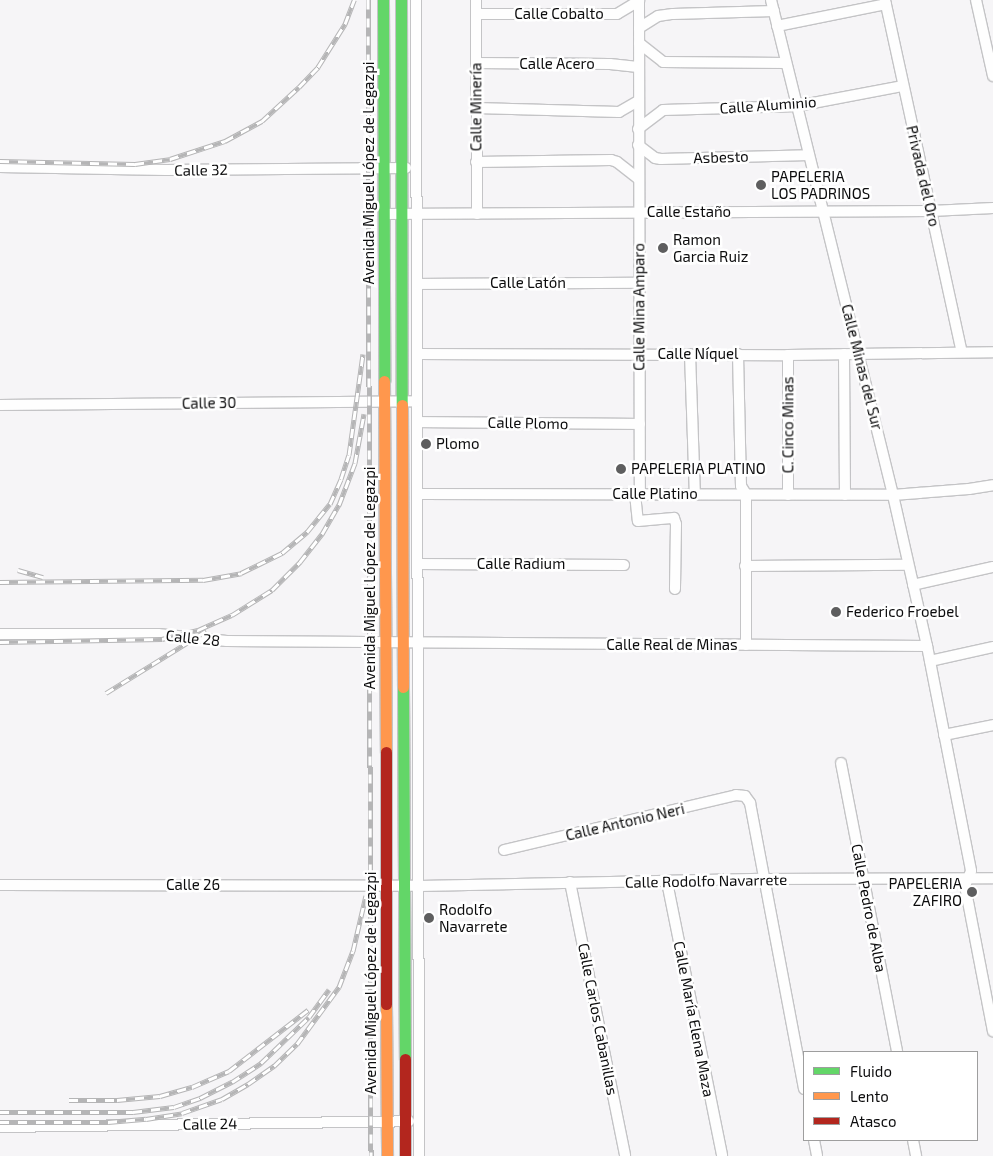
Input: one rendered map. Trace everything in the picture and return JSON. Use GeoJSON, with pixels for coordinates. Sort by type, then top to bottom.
{"type":"FeatureCollection","features":[{"type":"Feature","properties":{"kind":"main road","name":"Avenida Miguel López de Legazpi"},"geometry":{"type":"LineString","coordinates":[[382,0],[387,1156]]}},
{"type":"Feature","properties":{"kind":"main road"},"geometry":{"type":"LineString","coordinates":[[401,0],[405,1156]]}},
{"type":"Feature","properties":{"kind":"street"},"geometry":{"type":"LineString","coordinates":[[416,0],[419,1156]]}},
{"type":"Feature","properties":{"kind":"street","name":"Calle Minería"},"geometry":{"type":"LineString","coordinates":[[476,0],[476,214]]}},
{"type":"Feature","properties":{"kind":"street","name":"Calle Cobalto"},"geometry":{"type":"LineString","coordinates":[[476,14],[617,14],[639,0]]}},
{"type":"Feature","properties":{"kind":"street","name":"Calle Mina Amparo"},"geometry":{"type":"LineString","coordinates":[[639,0],[640,424],[637,494],[638,521],[674,518],[676,524],[675,589]]}},
{"type":"Feature","properties":{"kind":"street","name":"Calle Minas del Sur"},"geometry":{"type":"LineString","coordinates":[[771,0],[893,495],[927,646],[971,871],[966,886],[993,1031]]}},
{"type":"Feature","properties":{"kind":"street"},"geometry":{"type":"LineString","coordinates":[[976,0],[993,72]]}},
{"type":"Feature","properties":{"kind":"street"},"geometry":{"type":"LineString","coordinates":[[777,26],[885,2]]}},
{"type":"Feature","properties":{"kind":"street","name":"Privada del Oro"},"geometry":{"type":"LineString","coordinates":[[885,2],[962,352]]}},
{"type":"Feature","properties":{"kind":"street"},"geometry":{"type":"LineString","coordinates":[[639,28],[658,16],[673,14],[774,11]]}},
{"type":"Feature","properties":{"kind":"street"},"geometry":{"type":"LineString","coordinates":[[638,43],[664,62],[786,63]]}},
{"type":"Feature","properties":{"kind":"street","name":"Calle Acero"},"geometry":{"type":"LineString","coordinates":[[476,63],[610,64],[638,67]]}},
{"type":"Feature","properties":{"kind":"street","name":"Calle Aluminio"},"geometry":{"type":"LineString","coordinates":[[638,129],[663,110],[797,106],[903,86]]}},
{"type":"Feature","properties":{"kind":"street"},"geometry":{"type":"LineString","coordinates":[[476,108],[619,112],[638,101]]}},
{"type":"Feature","properties":{"kind":"street","name":"Asbesto"},"geometry":{"type":"LineString","coordinates":[[638,145],[655,158],[661,159],[809,155]]}},
{"type":"Feature","properties":{"kind":"street"},"geometry":{"type":"LineString","coordinates":[[476,162],[610,160],[617,162],[638,179]]}},
{"type":"Feature","properties":{"kind":"street","name":"Calle 32"},"geometry":{"type":"LineString","coordinates":[[0,167],[166,170],[416,168]]}},
{"type":"Feature","properties":{"kind":"street","name":"Calle Estaño"},"geometry":{"type":"LineString","coordinates":[[384,214],[931,211],[993,208]]}},
{"type":"Feature","properties":{"kind":"street","name":"Calle Latón"},"geometry":{"type":"LineString","coordinates":[[417,284],[639,282]]}},
{"type":"Feature","properties":{"kind":"street","name":"Calle Níquel"},"geometry":{"type":"LineString","coordinates":[[417,354],[788,355],[993,352]]}},
{"type":"Feature","properties":{"kind":"street"},"geometry":{"type":"LineString","coordinates":[[690,354],[695,494]]}},
{"type":"Feature","properties":{"kind":"street"},"geometry":{"type":"LineString","coordinates":[[738,354],[741,486],[746,494],[746,645]]}},
{"type":"Feature","properties":{"kind":"street"},"geometry":{"type":"LineString","coordinates":[[844,354],[845,495]]}},
{"type":"Feature","properties":{"kind":"street","name":"C. Cinco Minas"},"geometry":{"type":"LineString","coordinates":[[788,355],[788,495]]}},
{"type":"Feature","properties":{"kind":"street","name":"Calle 30"},"geometry":{"type":"LineString","coordinates":[[0,405],[417,401]]}},
{"type":"Feature","properties":{"kind":"street","name":"Calle Plomo"},"geometry":{"type":"LineString","coordinates":[[417,422],[640,424]]}},
{"type":"Feature","properties":{"kind":"street","name":"Calle Platino"},"geometry":{"type":"LineString","coordinates":[[417,494],[893,495],[969,489],[993,485]]}},
{"type":"Feature","properties":{"kind":"street","name":"Calle Radium"},"geometry":{"type":"LineString","coordinates":[[417,564],[624,565]]}},
{"type":"Feature","properties":{"kind":"street"},"geometry":{"type":"LineString","coordinates":[[745,566],[908,564]]}},
{"type":"Feature","properties":{"kind":"street"},"geometry":{"type":"LineString","coordinates":[[913,585],[993,568]]}},
{"type":"Feature","properties":{"kind":"street","name":"Calle 28"},"geometry":{"type":"LineString","coordinates":[[0,634],[158,634],[227,641],[404,643]]}},
{"type":"Feature","properties":{"kind":"street","name":"Calle Real de Minas"},"geometry":{"type":"LineString","coordinates":[[404,643],[927,646]]}},
{"type":"Feature","properties":{"kind":"street"},"geometry":{"type":"LineString","coordinates":[[930,661],[993,647]]}},
{"type":"Feature","properties":{"kind":"street"},"geometry":{"type":"LineString","coordinates":[[944,736],[993,725]]}},
{"type":"Feature","properties":{"kind":"street","name":"Calle Pedro de Alba"},"geometry":{"type":"LineString","coordinates":[[841,764],[897,1051]]}},
{"type":"Feature","properties":{"kind":"street","name":"Calle Antonio Neri"},"geometry":{"type":"LineString","coordinates":[[504,850],[740,794],[745,796],[750,803],[763,879]]}},
{"type":"Feature","properties":{"kind":"street","name":"Calle Rodolfo Navarrete"},"geometry":{"type":"LineString","coordinates":[[404,886],[763,879],[993,878]]}},
{"type":"Feature","properties":{"kind":"street"},"geometry":{"type":"LineString","coordinates":[[763,879],[803,1083]]}},
{"type":"Feature","properties":{"kind":"street","name":"Calle Carlos Cabanillas"},"geometry":{"type":"LineString","coordinates":[[570,882],[625,1156]]}},
{"type":"Feature","properties":{"kind":"street","name":"Calle María Elena Maza"},"geometry":{"type":"LineString","coordinates":[[667,882],[722,1156]]}},
{"type":"Feature","properties":{"kind":"street","name":"Calle 26"},"geometry":{"type":"LineString","coordinates":[[0,885],[404,886]]}},
{"type":"Feature","properties":{"kind":"street","name":"Calle 24"},"geometry":{"type":"LineString","coordinates":[[0,1127],[419,1121]]}},
{"type":"Feature","properties":{"kind":"street"},"geometry":{"type":"LineString","coordinates":[[814,1141],[818,1156]]}},
{"type":"Feature","properties":{"kind":"street"},"geometry":{"type":"LineString","coordinates":[[913,1141],[916,1156]]}},
{"type":"Feature","properties":{"kind":"railway"},"geometry":{"type":"LineString","coordinates":[[0,161],[135,164],[170,159],[225,141],[262,121],[318,67],[345,24],[354,0]]}},
{"type":"Feature","properties":{"kind":"railway"},"geometry":{"type":"LineString","coordinates":[[368,0],[371,1156]]}},
{"type":"Feature","properties":{"kind":"railway"},"geometry":{"type":"LineString","coordinates":[[0,582],[203,580],[241,573],[282,553],[307,532],[330,504],[341,479],[349,455],[363,354]]}},
{"type":"Feature","properties":{"kind":"railway"},"geometry":{"type":"LineString","coordinates":[[0,642],[162,639],[198,630],[232,615],[272,590],[300,562],[322,534],[339,505],[355,463],[364,414]]}},
{"type":"Feature","properties":{"kind":"railway"},"geometry":{"type":"LineString","coordinates":[[18,570],[43,577]]}},
{"type":"Feature","properties":{"kind":"railway"},"geometry":{"type":"LineString","coordinates":[[106,693],[206,631]]}},
{"type":"Feature","properties":{"kind":"railway"},"geometry":{"type":"LineString","coordinates":[[0,1122],[108,1122],[146,1119],[182,1113],[222,1099],[248,1084],[274,1066],[297,1044],[339,987],[353,951],[366,895]]}},
{"type":"Feature","properties":{"kind":"railway"},"geometry":{"type":"LineString","coordinates":[[0,1112],[133,1112],[174,1107],[200,1098],[232,1082],[261,1063],[309,1017],[329,989]]}},
{"type":"Feature","properties":{"kind":"railway"},"geometry":{"type":"LineString","coordinates":[[69,1100],[117,1100],[160,1096],[192,1087],[229,1071],[308,1010]]}},
{"type":"Feature","properties":{"kind":"traffic: fast"},"geometry":{"type":"LineString","coordinates":[[383,0],[384,381]]}},
{"type":"Feature","properties":{"kind":"traffic: fast"},"geometry":{"type":"LineString","coordinates":[[401,0],[402,405]]}},
{"type":"Feature","properties":{"kind":"traffic: fast"},"geometry":{"type":"LineString","coordinates":[[403,687],[405,1059]]}},
{"type":"Feature","properties":{"kind":"traffic: slow"},"geometry":{"type":"LineString","coordinates":[[384,381],[386,752]]}},
{"type":"Feature","properties":{"kind":"traffic: slow"},"geometry":{"type":"LineString","coordinates":[[402,405],[403,687]]}},
{"type":"Feature","properties":{"kind":"traffic: slow"},"geometry":{"type":"LineString","coordinates":[[386,1004],[387,1156]]}},
{"type":"Feature","properties":{"kind":"traffic: jam"},"geometry":{"type":"LineString","coordinates":[[386,752],[386,1004]]}},
{"type":"Feature","properties":{"kind":"traffic: jam"},"geometry":{"type":"LineString","coordinates":[[405,1059],[405,1156]]}},
{"type":"Feature","properties":{"kind":"place","name":"PAPELERIA LOS PADRINOS"},"geometry":{"type":"Point","coordinates":[761,185]}},
{"type":"Feature","properties":{"kind":"place","name":"Ramon Garcia Ruiz"},"geometry":{"type":"Point","coordinates":[663,248]}},
{"type":"Feature","properties":{"kind":"place","name":"Plomo"},"geometry":{"type":"Point","coordinates":[426,444]}},
{"type":"Feature","properties":{"kind":"place","name":"PAPELERIA PLATINO"},"geometry":{"type":"Point","coordinates":[621,469]}},
{"type":"Feature","properties":{"kind":"place","name":"Federico Froebel"},"geometry":{"type":"Point","coordinates":[836,612]}},
{"type":"Feature","properties":{"kind":"place","name":"PAPELERIA ZAFIRO"},"geometry":{"type":"Point","coordinates":[972,892]}},
{"type":"Feature","properties":{"kind":"place","name":"Rodolfo Navarrete"},"geometry":{"type":"Point","coordinates":[429,918]}}]}
